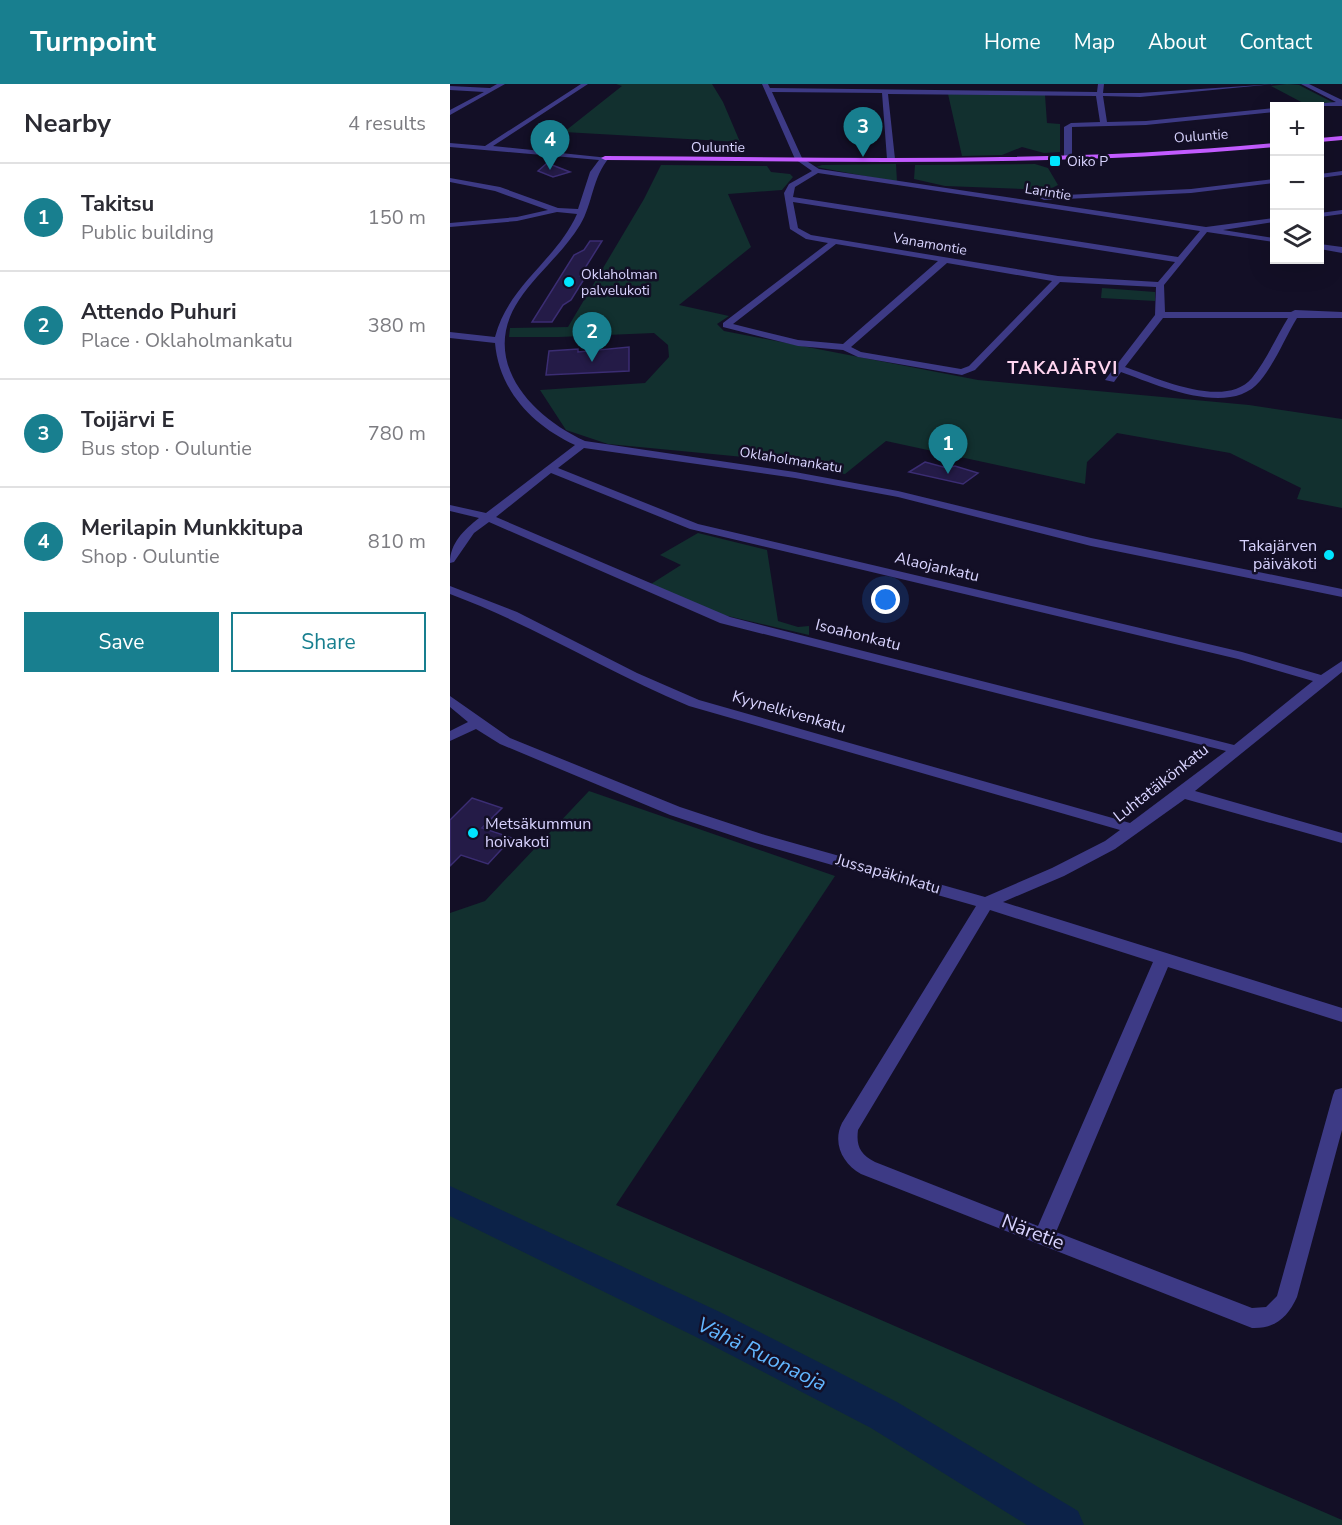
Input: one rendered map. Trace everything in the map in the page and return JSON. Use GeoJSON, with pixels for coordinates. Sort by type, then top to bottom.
{"type":"FeatureCollection","features":[{"type":"Feature","properties":{"kind":"main road"},"geometry":{"type":"LineString","coordinates":[[1324,138],[1342,136]]}},
{"type":"Feature","properties":{"kind":"main road","name":"Ouluntie"},"geometry":{"type":"LineString","coordinates":[[605,158],[986,159],[1200,152],[1270,144]]}},
{"type":"Feature","properties":{"kind":"street"},"geometry":{"type":"LineString","coordinates":[[450,113],[502,84]]}},
{"type":"Feature","properties":{"kind":"street"},"geometry":{"type":"LineString","coordinates":[[486,148],[585,84]]}},
{"type":"Feature","properties":{"kind":"street"},"geometry":{"type":"LineString","coordinates":[[1101,84],[1099,94],[1104,124]]}},
{"type":"Feature","properties":{"kind":"street"},"geometry":{"type":"LineString","coordinates":[[817,171],[799,159],[767,87],[885,92],[1099,94],[1271,84]]}},
{"type":"Feature","properties":{"kind":"street"},"geometry":{"type":"LineString","coordinates":[[1304,84],[1342,104]]}},
{"type":"Feature","properties":{"kind":"street"},"geometry":{"type":"LineString","coordinates":[[450,88],[491,90]]}},
{"type":"Feature","properties":{"kind":"street"},"geometry":{"type":"LineString","coordinates":[[885,92],[891,159]]}},
{"type":"Feature","properties":{"kind":"street"},"geometry":{"type":"LineString","coordinates":[[1324,105],[1342,104]]}},
{"type":"Feature","properties":{"kind":"street"},"geometry":{"type":"LineString","coordinates":[[1068,157],[1067,127],[1071,125],[1146,123],[1270,111]]}},
{"type":"Feature","properties":{"kind":"street","name":"Ouluntie"},"geometry":{"type":"LineString","coordinates":[[450,145],[605,158]]}},
{"type":"Feature","properties":{"kind":"street"},"geometry":{"type":"LineString","coordinates":[[450,335],[498,340],[503,320],[513,302],[559,248],[582,212],[590,180],[596,167],[605,158]]}},
{"type":"Feature","properties":{"kind":"street"},"geometry":{"type":"LineString","coordinates":[[817,171],[792,186],[788,190],[789,199],[1180,260]]}},
{"type":"Feature","properties":{"kind":"street","name":"Larintie"},"geometry":{"type":"LineString","coordinates":[[817,171],[1270,239]]}},
{"type":"Feature","properties":{"kind":"street"},"geometry":{"type":"LineString","coordinates":[[1324,175],[1342,173]]}},
{"type":"Feature","properties":{"kind":"street"},"geometry":{"type":"LineString","coordinates":[[450,180],[497,189],[557,210],[582,212]]}},
{"type":"Feature","properties":{"kind":"street"},"geometry":{"type":"LineString","coordinates":[[1023,202],[1042,198],[1196,191],[1270,182]]}},
{"type":"Feature","properties":{"kind":"street","name":"Vanamontie"},"geometry":{"type":"LineString","coordinates":[[789,199],[797,232],[809,237],[1058,279],[1160,285]]}},
{"type":"Feature","properties":{"kind":"street"},"geometry":{"type":"LineString","coordinates":[[450,225],[508,220],[557,210]]}},
{"type":"Feature","properties":{"kind":"street"},"geometry":{"type":"LineString","coordinates":[[1324,214],[1342,212]]}},
{"type":"Feature","properties":{"kind":"street"},"geometry":{"type":"LineString","coordinates":[[1139,376],[1123,381],[1110,380],[1160,315],[1160,285],[1205,230],[1270,221]]}},
{"type":"Feature","properties":{"kind":"street"},"geometry":{"type":"LineString","coordinates":[[835,241],[725,324],[735,329],[798,343],[845,347],[862,355],[950,372],[965,371],[972,368],[1058,279]]}},
{"type":"Feature","properties":{"kind":"street"},"geometry":{"type":"LineString","coordinates":[[1324,248],[1342,250]]}},
{"type":"Feature","properties":{"kind":"street"},"geometry":{"type":"LineString","coordinates":[[845,347],[945,260]]}},
{"type":"Feature","properties":{"kind":"street"},"geometry":{"type":"LineString","coordinates":[[1120,368],[1157,383],[1209,394],[1229,396],[1242,393],[1256,380],[1295,314]]}},
{"type":"Feature","properties":{"kind":"street"},"geometry":{"type":"LineString","coordinates":[[1160,315],[1342,315]]}},
{"type":"Feature","properties":{"kind":"street","name":"Oklaholmankatu"},"geometry":{"type":"LineString","coordinates":[[498,340],[503,367],[529,410],[554,430],[582,444],[795,475],[904,495],[1091,542],[1342,593]]}},
{"type":"Feature","properties":{"kind":"street"},"geometry":{"type":"LineString","coordinates":[[450,559],[464,537],[582,444]]}},
{"type":"Feature","properties":{"kind":"street","name":"Alaojankatu"},"geometry":{"type":"LineString","coordinates":[[550,469],[694,526],[1242,656],[1323,680]]}},
{"type":"Feature","properties":{"kind":"street","name":"Isoahonkatu"},"geometry":{"type":"LineString","coordinates":[[450,508],[487,517],[725,620],[1234,749]]}},
{"type":"Feature","properties":{"kind":"street","name":"Kyynelkivenkatu"},"geometry":{"type":"LineString","coordinates":[[450,590],[505,611],[634,678],[694,703],[1133,829]]}},
{"type":"Feature","properties":{"kind":"street","name":"Luhtatäikönkatu"},"geometry":{"type":"LineString","coordinates":[[986,903],[1080,862],[1133,829],[1182,793],[1234,749],[1342,665]]}},
{"type":"Feature","properties":{"kind":"street","name":"Jussapäkinkatu"},"geometry":{"type":"LineString","coordinates":[[450,700],[477,723],[521,748],[675,811],[760,839],[986,903],[1342,1015]]}},
{"type":"Feature","properties":{"kind":"street"},"geometry":{"type":"LineString","coordinates":[[450,737],[477,723]]}},
{"type":"Feature","properties":{"kind":"street"},"geometry":{"type":"LineString","coordinates":[[1182,793],[1342,838]]}},
{"type":"Feature","properties":{"kind":"street","name":"Näretie"},"geometry":{"type":"LineString","coordinates":[[986,903],[849,1129],[847,1147],[854,1159],[862,1166],[1252,1318],[1270,1316],[1281,1309],[1287,1298],[1342,1095]]}},
{"type":"Feature","properties":{"kind":"street"},"geometry":{"type":"LineString","coordinates":[[1044,1236],[1163,959]]}},
{"type":"Feature","properties":{"kind":"green space"},"geometry":{"type":"Polygon","coordinates":[[[616,84],[712,84],[723,102],[740,142],[564,132],[622,86],[616,84]]]}},
{"type":"Feature","properties":{"kind":"green space"},"geometry":{"type":"Polygon","coordinates":[[[1299,85],[1334,103],[1301,102],[1271,86],[1299,85]]]}},
{"type":"Feature","properties":{"kind":"green space"},"geometry":{"type":"Polygon","coordinates":[[[948,94],[1045,95],[1047,123],[1060,124],[1060,152],[1044,153],[1022,147],[1002,155],[962,156],[948,94]]]}},
{"type":"Feature","properties":{"kind":"green space"},"geometry":{"type":"Polygon","coordinates":[[[896,164],[897,182],[816,167],[822,165],[896,164]]]}},
{"type":"Feature","properties":{"kind":"green space"},"geometry":{"type":"Polygon","coordinates":[[[1035,164],[1048,168],[1058,185],[1048,190],[945,186],[914,179],[915,165],[1035,164]]]}},
{"type":"Feature","properties":{"kind":"green space"},"geometry":{"type":"Polygon","coordinates":[[[661,165],[767,166],[771,172],[790,174],[793,177],[782,190],[728,194],[751,247],[679,305],[729,316],[717,324],[724,331],[978,380],[1249,405],[1342,419],[1342,508],[1297,499],[1301,488],[1230,453],[1117,433],[1087,462],[1085,484],[886,441],[845,474],[754,458],[608,444],[566,430],[540,390],[645,383],[669,357],[668,345],[654,333],[509,337],[510,328],[568,327],[644,199],[661,165]]]}},
{"type":"Feature","properties":{"kind":"green space"},"geometry":{"type":"Polygon","coordinates":[[[1102,288],[1155,292],[1155,301],[1101,298],[1102,288]]]}},
{"type":"Feature","properties":{"kind":"green space"},"geometry":{"type":"Polygon","coordinates":[[[698,533],[767,550],[778,621],[798,627],[809,626],[809,635],[719,614],[651,584],[681,565],[660,555],[698,533]]]}},
{"type":"Feature","properties":{"kind":"green space"},"geometry":{"type":"Polygon","coordinates":[[[589,791],[835,876],[616,1205],[1342,1520],[1342,1525],[450,1525],[450,913],[485,901],[589,791]]]}},
{"type":"Feature","properties":{"kind":"building"},"geometry":{"type":"Polygon","coordinates":[[[547,163],[570,172],[553,177],[538,171],[547,163]]]}},
{"type":"Feature","properties":{"kind":"building","name":"Oklaholman palvelukoti"},"geometry":{"type":"Polygon","coordinates":[[[590,241],[602,241],[580,276],[586,276],[571,300],[563,305],[552,322],[532,322],[574,255],[584,250],[590,241]]]}},
{"type":"Feature","properties":{"kind":"building"},"geometry":{"type":"Polygon","coordinates":[[[629,347],[629,371],[546,375],[549,351],[578,349],[578,352],[629,347]]]}},
{"type":"Feature","properties":{"kind":"building"},"geometry":{"type":"Polygon","coordinates":[[[925,462],[947,468],[955,466],[978,473],[963,484],[909,472],[925,462]]]}},
{"type":"Feature","properties":{"kind":"building","name":"Metsäkummun hoivakoti"},"geometry":{"type":"Polygon","coordinates":[[[472,798],[502,808],[482,828],[512,838],[488,864],[461,855],[450,866],[450,820],[472,798]]]}},
{"type":"Feature","properties":{"kind":"waterway","name":"Vähä Ruonaoja"},"geometry":{"type":"LineString","coordinates":[[450,1200],[709,1325],[884,1415],[1064,1525]]}},
{"type":"Feature","properties":{"kind":"place","name":"Toijärvi E"},"geometry":{"type":"Point","coordinates":[863,157]}},
{"type":"Feature","properties":{"kind":"place","name":"Oiko P"},"geometry":{"type":"Point","coordinates":[1055,161]}},
{"type":"Feature","properties":{"kind":"place","name":"Merilapin Munkkitupa"},"geometry":{"type":"Point","coordinates":[550,170]}},
{"type":"Feature","properties":{"kind":"place","name":"Oklaholman palvelukoti"},"geometry":{"type":"Point","coordinates":[569,282]}},
{"type":"Feature","properties":{"kind":"place","name":"Attendo Puhuri"},"geometry":{"type":"Point","coordinates":[592,362]}},
{"type":"Feature","properties":{"kind":"place","name":"Takitsu"},"geometry":{"type":"Point","coordinates":[948,474]}},
{"type":"Feature","properties":{"kind":"place","name":"Takajärven päiväkoti"},"geometry":{"type":"Point","coordinates":[1329,555]}},
{"type":"Feature","properties":{"kind":"place","name":"Metsäkummun hoivakoti"},"geometry":{"type":"Point","coordinates":[473,833]}},
{"type":"Feature","properties":{"kind":"district","name":"TAKAJÄRVI"},"geometry":{"type":"Point","coordinates":[1063,368]}}]}
